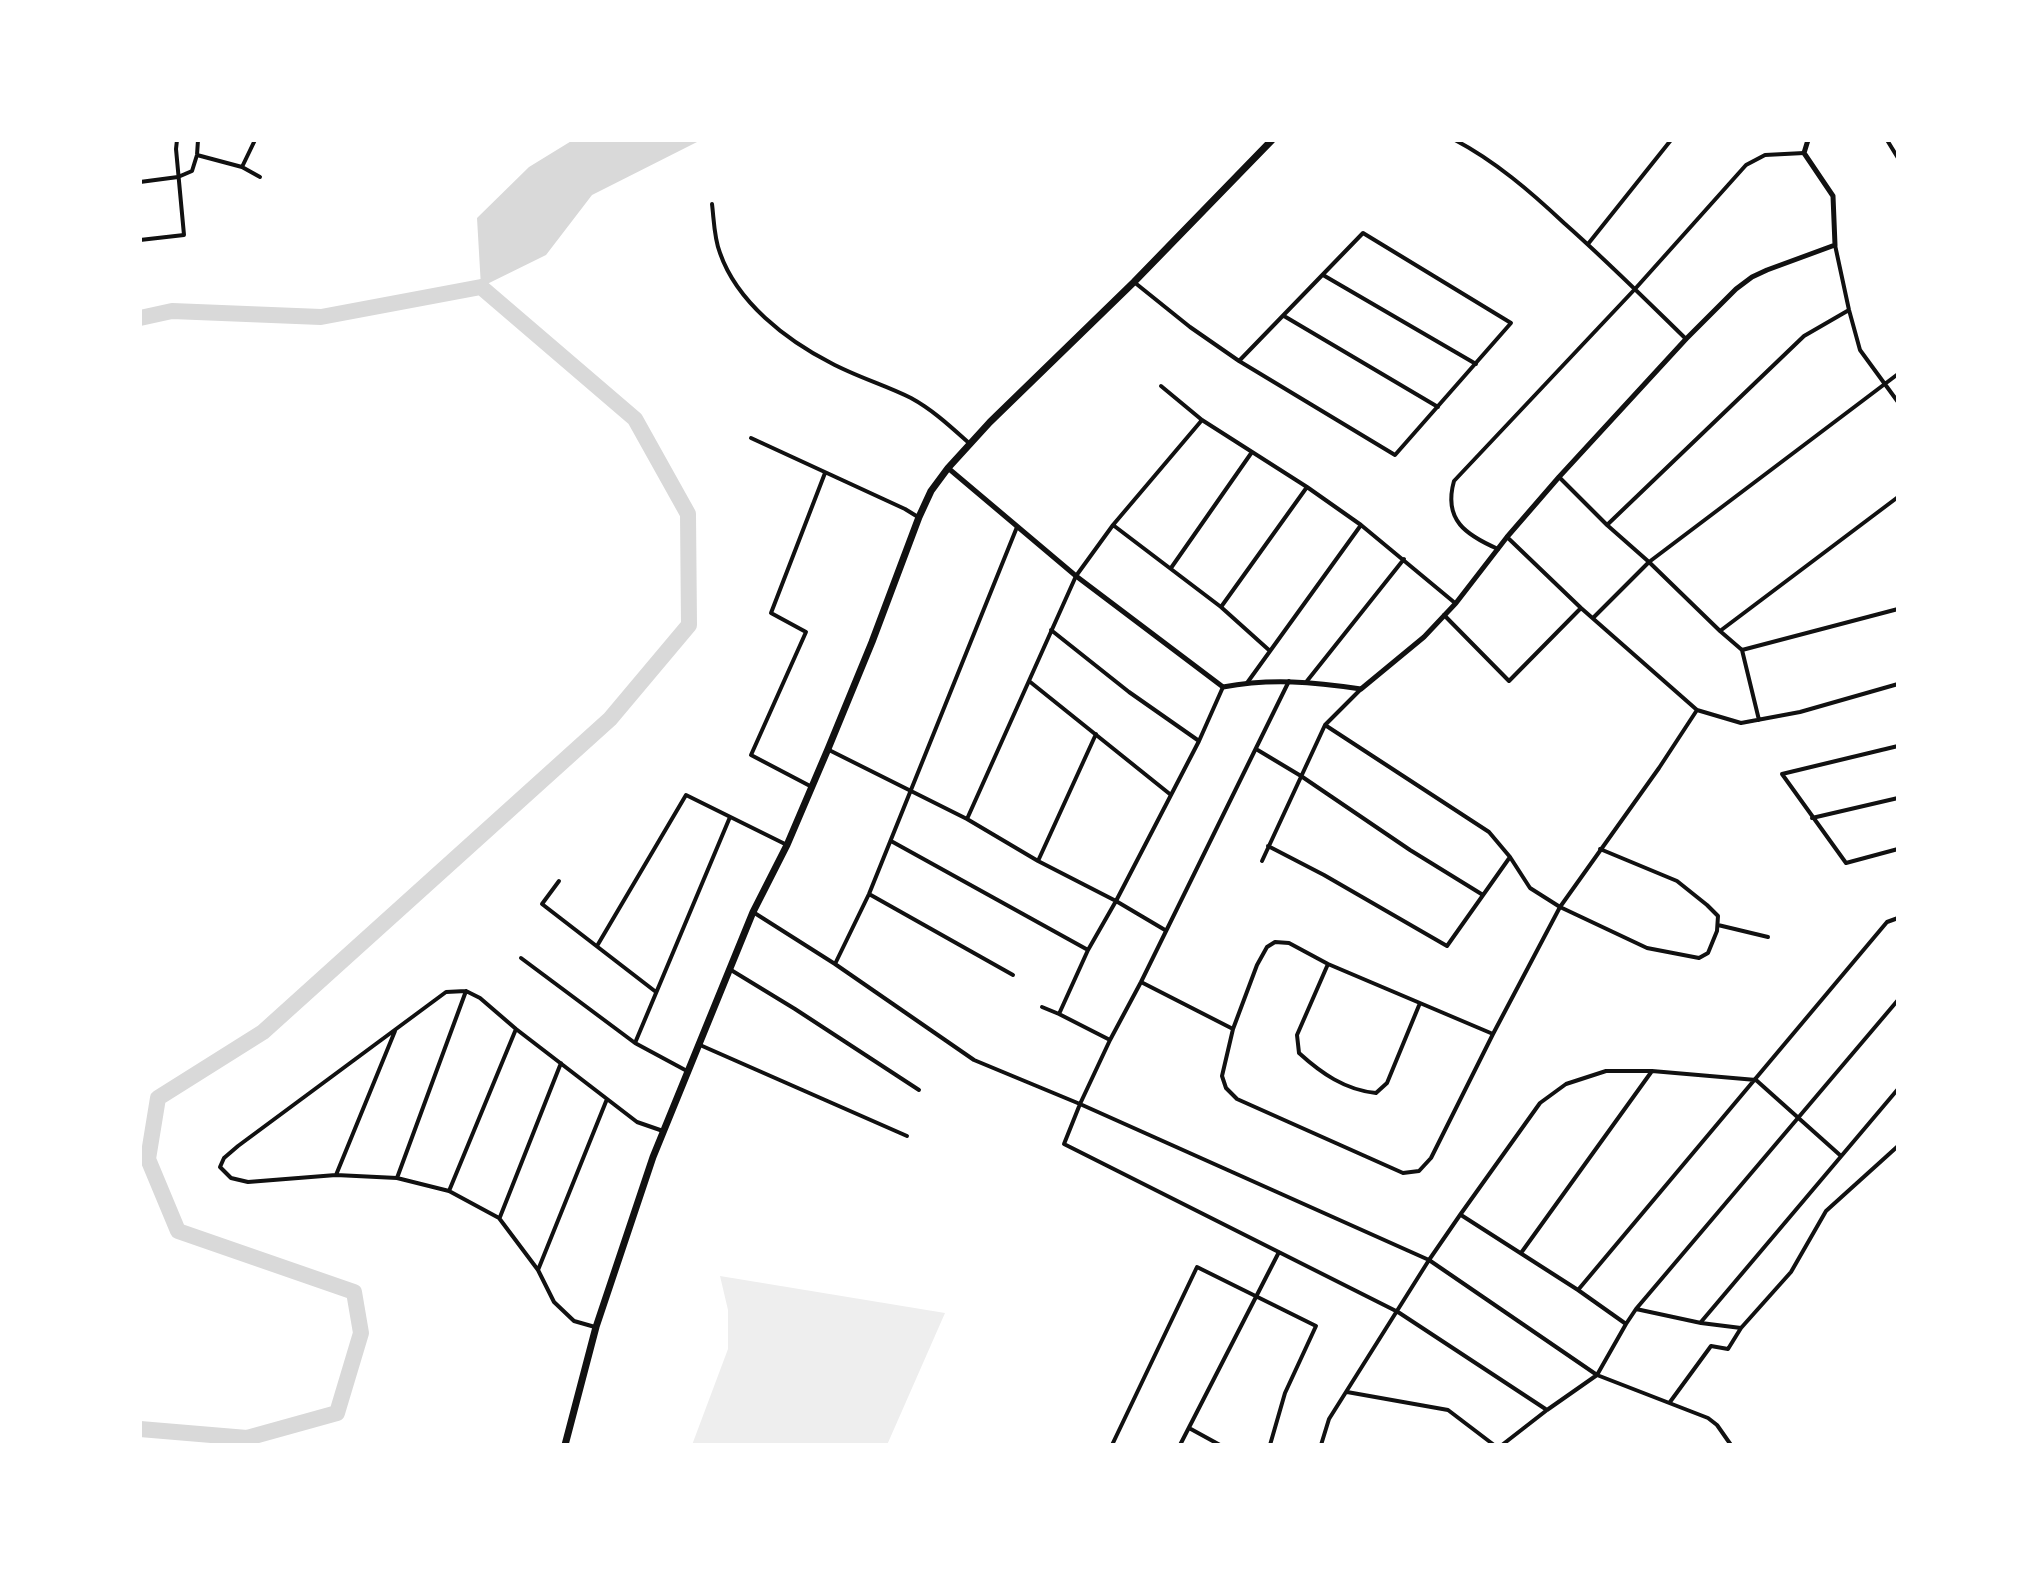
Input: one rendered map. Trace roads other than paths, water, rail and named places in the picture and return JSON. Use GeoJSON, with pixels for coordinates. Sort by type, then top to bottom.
{"type":"FeatureCollection","features":[{"type":"Feature","properties":{"kind":"main road"},"geometry":{"type":"LineString","coordinates":[[565,1445],[596,1327],[663,1131],[753,912],[787,845],[828,749],[931,491],[969,443],[1134,282],[1272,140]]}},
{"type":"Feature","properties":{"kind":"street"},"geometry":{"type":"LineString","coordinates":[[140,240],[184,235],[177,140]]}},
{"type":"Feature","properties":{"kind":"street"},"geometry":{"type":"LineString","coordinates":[[140,182],[178,177],[192,171],[198,140]]}},
{"type":"Feature","properties":{"kind":"street"},"geometry":{"type":"LineString","coordinates":[[242,167],[255,140]]}},
{"type":"Feature","properties":{"kind":"street"},"geometry":{"type":"LineString","coordinates":[[1455,140],[1532,194],[1686,339]]}},
{"type":"Feature","properties":{"kind":"street"},"geometry":{"type":"LineString","coordinates":[[1588,244],[1671,140]]}},
{"type":"Feature","properties":{"kind":"street"},"geometry":{"type":"LineString","coordinates":[[1804,153],[1808,140]]}},
{"type":"Feature","properties":{"kind":"street"},"geometry":{"type":"LineString","coordinates":[[1887,140],[1898,158]]}},
{"type":"Feature","properties":{"kind":"street"},"geometry":{"type":"LineString","coordinates":[[1804,153],[1833,196],[1835,245],[1860,350],[1898,402]]}},
{"type":"Feature","properties":{"kind":"street"},"geometry":{"type":"LineString","coordinates":[[1498,549],[1477,540],[1451,513],[1449,496],[1454,481],[1635,289],[1746,165],[1765,155],[1804,153]]}},
{"type":"Feature","properties":{"kind":"street"},"geometry":{"type":"LineString","coordinates":[[197,155],[242,167],[260,177]]}},
{"type":"Feature","properties":{"kind":"street"},"geometry":{"type":"LineString","coordinates":[[712,204],[718,249],[727,271],[756,310],[797,342],[831,363],[910,398],[934,413],[969,443]]}},
{"type":"Feature","properties":{"kind":"street"},"geometry":{"type":"LineString","coordinates":[[1134,282],[1239,361],[1395,455],[1511,323],[1363,233],[1239,361]]}},
{"type":"Feature","properties":{"kind":"street"},"geometry":{"type":"LineString","coordinates":[[1262,861],[1325,725],[1456,603],[1559,477],[1736,289],[1752,277],[1835,245]]}},
{"type":"Feature","properties":{"kind":"street"},"geometry":{"type":"LineString","coordinates":[[1323,275],[1476,364]]}},
{"type":"Feature","properties":{"kind":"street"},"geometry":{"type":"LineString","coordinates":[[1607,525],[1804,336],[1849,310]]}},
{"type":"Feature","properties":{"kind":"street"},"geometry":{"type":"LineString","coordinates":[[1284,316],[1438,407]]}},
{"type":"Feature","properties":{"kind":"street"},"geometry":{"type":"LineString","coordinates":[[1593,618],[1649,562],[1898,374]]}},
{"type":"Feature","properties":{"kind":"street"},"geometry":{"type":"LineString","coordinates":[[1161,386],[1202,420],[1361,525],[1456,603]]}},
{"type":"Feature","properties":{"kind":"street"},"geometry":{"type":"LineString","coordinates":[[967,819],[1076,576],[1113,525],[1202,420]]}},
{"type":"Feature","properties":{"kind":"street"},"geometry":{"type":"LineString","coordinates":[[751,438],[919,517]]}},
{"type":"Feature","properties":{"kind":"street"},"geometry":{"type":"LineString","coordinates":[[1171,568],[1252,452]]}},
{"type":"Feature","properties":{"kind":"street"},"geometry":{"type":"LineString","coordinates":[[948,468],[1076,576],[1223,687],[1307,681],[1361,689]]}},
{"type":"Feature","properties":{"kind":"street"},"geometry":{"type":"LineString","coordinates":[[812,787],[751,755],[806,632],[771,613],[825,473]]}},
{"type":"Feature","properties":{"kind":"street"},"geometry":{"type":"LineString","coordinates":[[1559,477],[1742,650],[1759,720]]}},
{"type":"Feature","properties":{"kind":"street"},"geometry":{"type":"LineString","coordinates":[[1221,607],[1307,487]]}},
{"type":"Feature","properties":{"kind":"street"},"geometry":{"type":"LineString","coordinates":[[1720,631],[1898,497]]}},
{"type":"Feature","properties":{"kind":"street"},"geometry":{"type":"LineString","coordinates":[[1113,525],[1221,607],[1270,651]]}},
{"type":"Feature","properties":{"kind":"street"},"geometry":{"type":"LineString","coordinates":[[1247,683],[1361,525]]}},
{"type":"Feature","properties":{"kind":"street"},"geometry":{"type":"LineString","coordinates":[[835,964],[869,894],[1017,527]]}},
{"type":"Feature","properties":{"kind":"street"},"geometry":{"type":"LineString","coordinates":[[1507,537],[1581,608],[1697,710],[1741,723],[1800,712],[1898,684]]}},
{"type":"Feature","properties":{"kind":"street"},"geometry":{"type":"LineString","coordinates":[[1307,681],[1404,559]]}},
{"type":"Feature","properties":{"kind":"street"},"geometry":{"type":"LineString","coordinates":[[1444,615],[1509,681],[1581,608]]}},
{"type":"Feature","properties":{"kind":"street"},"geometry":{"type":"LineString","coordinates":[[1742,650],[1898,609]]}},
{"type":"Feature","properties":{"kind":"street"},"geometry":{"type":"LineString","coordinates":[[1051,630],[1129,692],[1199,741]]}},
{"type":"Feature","properties":{"kind":"street"},"geometry":{"type":"LineString","coordinates":[[1029,681],[1171,795]]}},
{"type":"Feature","properties":{"kind":"street"},"geometry":{"type":"LineString","coordinates":[[1289,681],[1110,1040],[1064,1144],[1398,1312],[1547,1410]]}},
{"type":"Feature","properties":{"kind":"street"},"geometry":{"type":"LineString","coordinates":[[1059,1014],[1088,950],[1199,741],[1223,687]]}},
{"type":"Feature","properties":{"kind":"street"},"geometry":{"type":"LineString","coordinates":[[1493,1034],[1328,964],[1289,943],[1275,942],[1267,947],[1257,965],[1233,1029],[1222,1076],[1226,1088],[1237,1099],[1403,1173],[1419,1171],[1431,1158],[1560,907],[1697,710]]}},
{"type":"Feature","properties":{"kind":"street"},"geometry":{"type":"LineString","coordinates":[[1325,725],[1489,832],[1530,888],[1560,907],[1647,948],[1699,958],[1708,953],[1718,916],[1707,905],[1677,881],[1600,849]]}},
{"type":"Feature","properties":{"kind":"street"},"geometry":{"type":"LineString","coordinates":[[1038,861],[1096,734]]}},
{"type":"Feature","properties":{"kind":"street"},"geometry":{"type":"LineString","coordinates":[[1898,746],[1782,774],[1846,863],[1898,849]]}},
{"type":"Feature","properties":{"kind":"street"},"geometry":{"type":"LineString","coordinates":[[828,749],[967,819],[1165,930]]}},
{"type":"Feature","properties":{"kind":"street"},"geometry":{"type":"LineString","coordinates":[[1256,749],[1483,895]]}},
{"type":"Feature","properties":{"kind":"street"},"geometry":{"type":"LineString","coordinates":[[597,946],[686,795],[787,845]]}},
{"type":"Feature","properties":{"kind":"street"},"geometry":{"type":"LineString","coordinates":[[1812,818],[1898,798]]}},
{"type":"Feature","properties":{"kind":"street"},"geometry":{"type":"LineString","coordinates":[[635,1043],[730,817]]}},
{"type":"Feature","properties":{"kind":"street"},"geometry":{"type":"LineString","coordinates":[[891,841],[1088,950]]}},
{"type":"Feature","properties":{"kind":"street"},"geometry":{"type":"LineString","coordinates":[[1268,846],[1447,946],[1510,857]]}},
{"type":"Feature","properties":{"kind":"street"},"geometry":{"type":"LineString","coordinates":[[559,881],[542,904],[656,992]]}},
{"type":"Feature","properties":{"kind":"street"},"geometry":{"type":"LineString","coordinates":[[869,894],[1013,975]]}},
{"type":"Feature","properties":{"kind":"street"},"geometry":{"type":"LineString","coordinates":[[753,912],[835,964],[974,1060],[1429,1260],[1597,1375],[1708,1418],[1731,1445]]}},
{"type":"Feature","properties":{"kind":"street"},"geometry":{"type":"LineString","coordinates":[[1578,1290],[1887,922],[1898,918]]}},
{"type":"Feature","properties":{"kind":"street"},"geometry":{"type":"LineString","coordinates":[[1718,925],[1768,937]]}},
{"type":"Feature","properties":{"kind":"street"},"geometry":{"type":"LineString","coordinates":[[521,958],[635,1043],[687,1071]]}},
{"type":"Feature","properties":{"kind":"street"},"geometry":{"type":"LineString","coordinates":[[1328,964],[1297,1035],[1299,1053],[1317,1070],[1362,1092],[1376,1093],[1387,1083],[1420,1002]]}},
{"type":"Feature","properties":{"kind":"street"},"geometry":{"type":"LineString","coordinates":[[729,969],[919,1090]]}},
{"type":"Feature","properties":{"kind":"street"},"geometry":{"type":"LineString","coordinates":[[1141,982],[1233,1029]]}},
{"type":"Feature","properties":{"kind":"street"},"geometry":{"type":"LineString","coordinates":[[397,1178],[466,991]]}},
{"type":"Feature","properties":{"kind":"street"},"geometry":{"type":"LineString","coordinates":[[596,1327],[574,1321],[554,1302],[538,1270],[499,1218],[449,1191],[397,1178],[336,1175],[248,1182],[231,1178],[220,1167],[224,1158],[238,1146],[446,992],[466,991],[480,998],[637,1122],[663,1131]]}},
{"type":"Feature","properties":{"kind":"street"},"geometry":{"type":"LineString","coordinates":[[1502,1445],[1597,1375],[1636,1309],[1898,1000]]}},
{"type":"Feature","properties":{"kind":"street"},"geometry":{"type":"LineString","coordinates":[[1042,1007],[1110,1040]]}},
{"type":"Feature","properties":{"kind":"street"},"geometry":{"type":"LineString","coordinates":[[336,1175],[396,1029]]}},
{"type":"Feature","properties":{"kind":"street"},"geometry":{"type":"LineString","coordinates":[[449,1191],[516,1029]]}},
{"type":"Feature","properties":{"kind":"street"},"geometry":{"type":"LineString","coordinates":[[698,1044],[907,1136]]}},
{"type":"Feature","properties":{"kind":"street"},"geometry":{"type":"LineString","coordinates":[[499,1218],[561,1063]]}},
{"type":"Feature","properties":{"kind":"street"},"geometry":{"type":"LineString","coordinates":[[1321,1445],[1329,1419],[1429,1260],[1540,1103],[1566,1084],[1606,1071],[1652,1071],[1756,1080],[1841,1156]]}},
{"type":"Feature","properties":{"kind":"street"},"geometry":{"type":"LineString","coordinates":[[1521,1253],[1652,1071]]}},
{"type":"Feature","properties":{"kind":"street"},"geometry":{"type":"LineString","coordinates":[[1701,1323],[1898,1089]]}},
{"type":"Feature","properties":{"kind":"street"},"geometry":{"type":"LineString","coordinates":[[538,1270],[607,1099]]}},
{"type":"Feature","properties":{"kind":"street"},"geometry":{"type":"LineString","coordinates":[[1670,1402],[1711,1346],[1728,1349],[1741,1328],[1791,1272],[1826,1211],[1898,1146]]}},
{"type":"Feature","properties":{"kind":"street"},"geometry":{"type":"LineString","coordinates":[[1460,1215],[1626,1324]]}},
{"type":"Feature","properties":{"kind":"street"},"geometry":{"type":"LineString","coordinates":[[1180,1445],[1279,1252]]}},
{"type":"Feature","properties":{"kind":"street"},"geometry":{"type":"LineString","coordinates":[[1112,1445],[1197,1267],[1316,1326],[1285,1393],[1270,1445]]}},
{"type":"Feature","properties":{"kind":"street"},"geometry":{"type":"LineString","coordinates":[[1636,1309],[1741,1328]]}},
{"type":"Feature","properties":{"kind":"street"},"geometry":{"type":"LineString","coordinates":[[1347,1392],[1448,1410],[1494,1445]]}},
{"type":"Feature","properties":{"kind":"street"},"geometry":{"type":"LineString","coordinates":[[1189,1428],[1220,1445]]}},
{"type":"Feature","properties":{"kind":"waterway"},"geometry":{"type":"LineString","coordinates":[[140,318],[172,311],[321,317],[481,287]]}},
{"type":"Feature","properties":{"kind":"waterway"},"geometry":{"type":"LineString","coordinates":[[140,1429],[247,1438],[337,1413],[361,1333],[354,1292],[178,1231],[148,1159],[158,1098],[263,1032],[610,719],[689,625],[688,514],[635,419],[481,287]]}}]}
